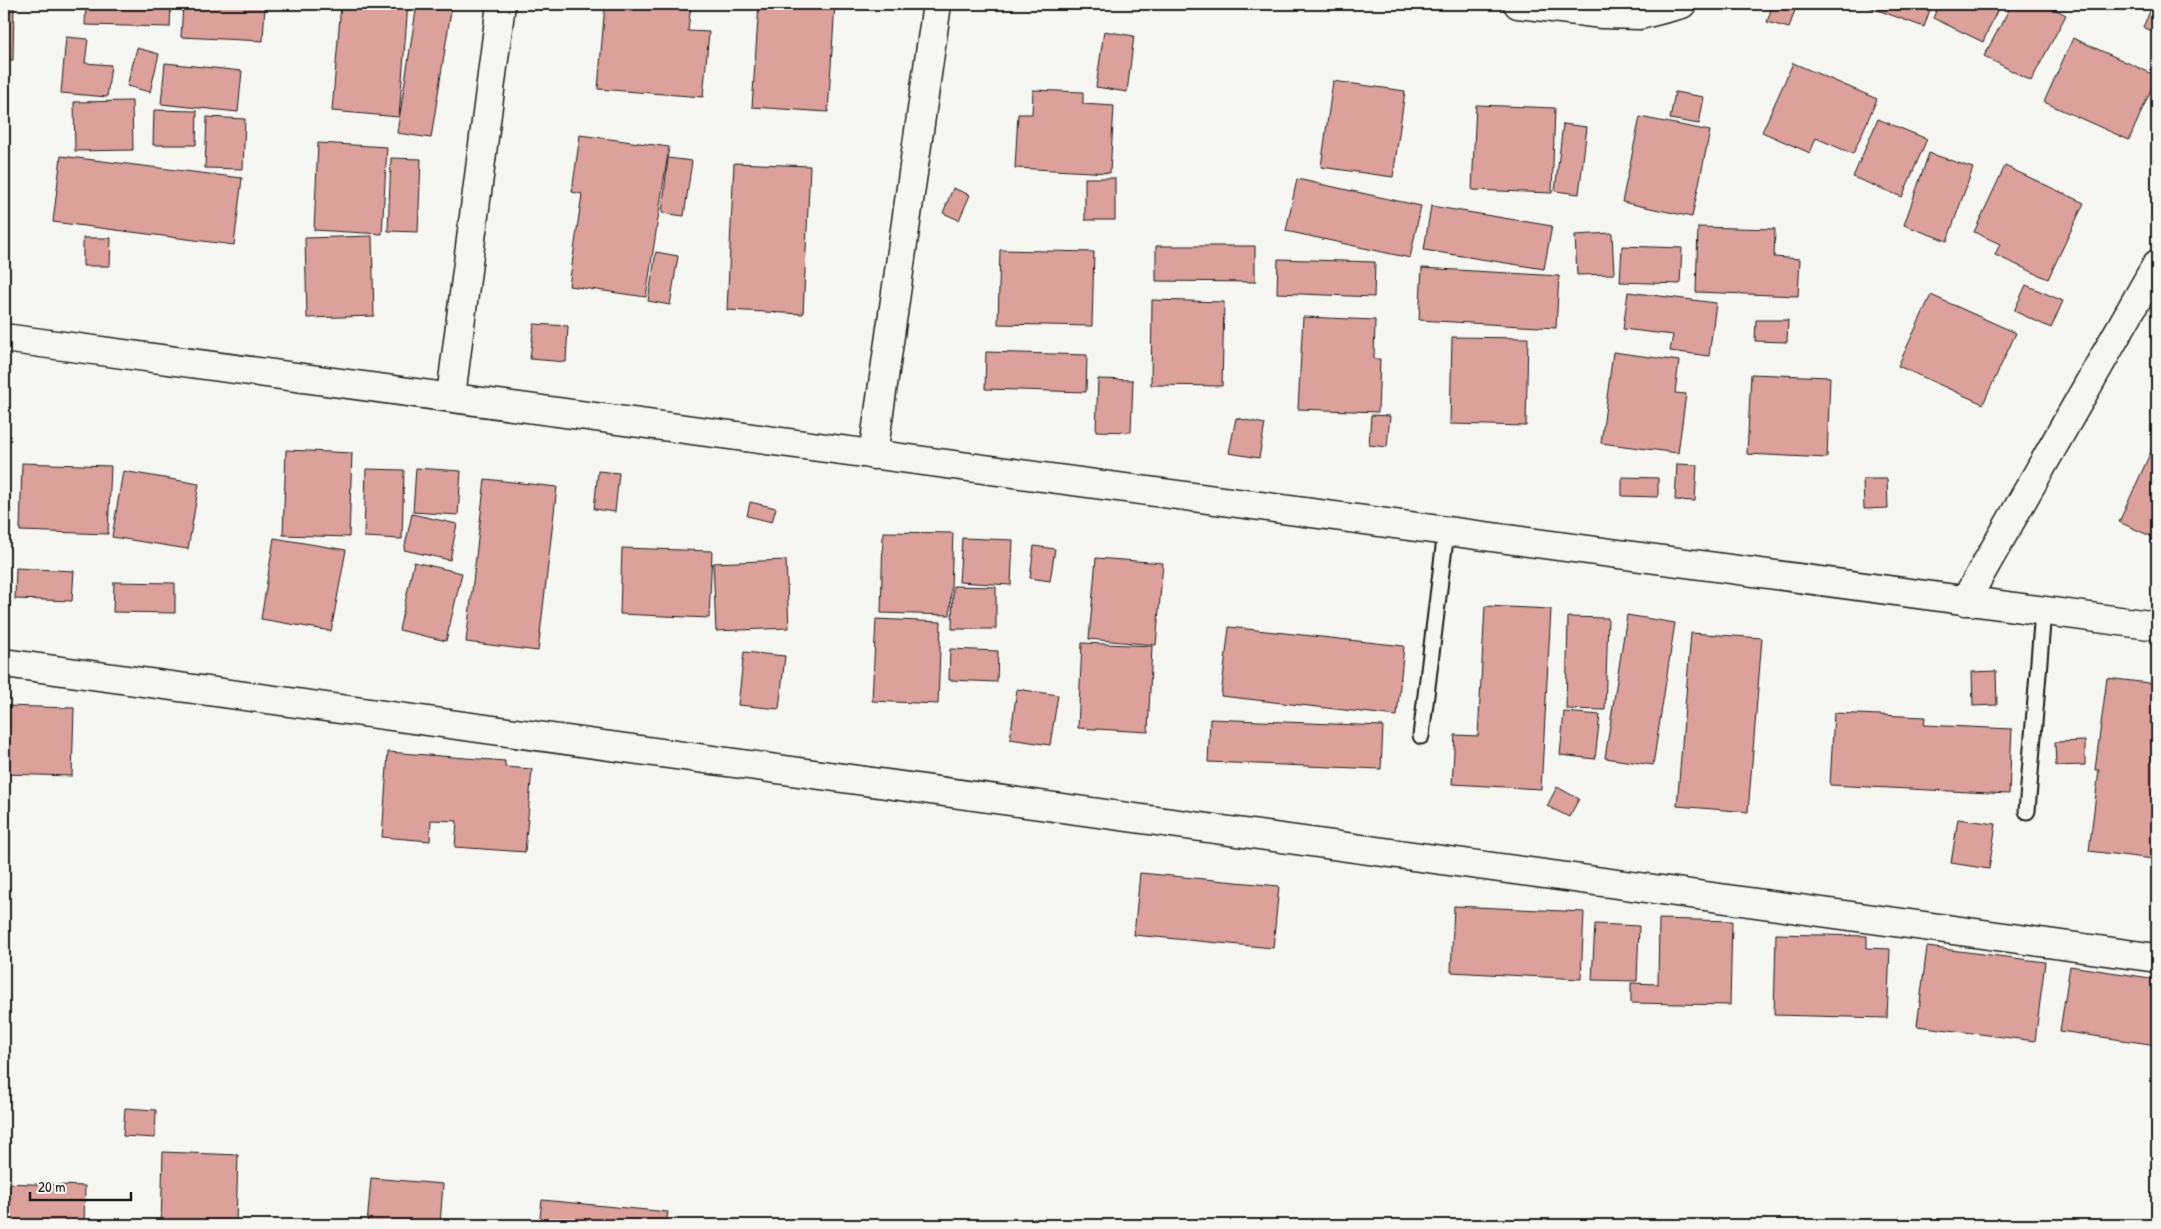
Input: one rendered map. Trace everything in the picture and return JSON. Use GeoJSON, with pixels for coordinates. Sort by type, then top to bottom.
{"type":"FeatureCollection","features":[{"type":"Feature","properties":{"kind":"street"},"geometry":{"type":"LineString","coordinates":[[451,396],[501,4]]}},
{"type":"Feature","properties":{"kind":"street"},"geometry":{"type":"LineString","coordinates":[[873,455],[937,4]]}},
{"type":"Feature","properties":{"kind":"street"},"geometry":{"type":"LineString","coordinates":[[1518,4],[1602,14],[1640,15],[1682,4]]}},
{"type":"Feature","properties":{"kind":"street"},"geometry":{"type":"LineString","coordinates":[[1965,601],[2157,264]]}},
{"type":"Feature","properties":{"kind":"street"},"geometry":{"type":"LineString","coordinates":[[4,338],[451,396],[873,455],[2157,626]]}},
{"type":"Feature","properties":{"kind":"street"},"geometry":{"type":"LineString","coordinates":[[4,663],[2157,958]]}},
{"type":"Feature","properties":{"kind":"lane"},"geometry":{"type":"LineString","coordinates":[[1420,736],[1446,531]]}},
{"type":"Feature","properties":{"kind":"lane"},"geometry":{"type":"LineString","coordinates":[[2027,811],[2043,611]]}},
{"type":"Feature","properties":{"kind":"building"},"geometry":{"type":"Polygon","coordinates":[[[4,4],[14,4],[13,60],[4,60],[4,4]]]}},
{"type":"Feature","properties":{"kind":"building"},"geometry":{"type":"Polygon","coordinates":[[[86,4],[171,4],[170,27],[85,25],[86,4]]]}},
{"type":"Feature","properties":{"kind":"building"},"geometry":{"type":"Polygon","coordinates":[[[183,4],[265,4],[263,41],[181,37],[183,4]]]}},
{"type":"Feature","properties":{"kind":"building"},"geometry":{"type":"Polygon","coordinates":[[[341,4],[408,4],[399,117],[332,111],[341,4]]]}},
{"type":"Feature","properties":{"kind":"building"},"geometry":{"type":"Polygon","coordinates":[[[417,4],[452,4],[431,138],[397,133],[417,4]]]}},
{"type":"Feature","properties":{"kind":"building"},"geometry":{"type":"Polygon","coordinates":[[[605,4],[691,4],[688,31],[709,32],[703,97],[598,89],[605,4]]]}},
{"type":"Feature","properties":{"kind":"building"},"geometry":{"type":"Polygon","coordinates":[[[759,4],[835,4],[828,112],[752,107],[759,4]]]}},
{"type":"Feature","properties":{"kind":"building"},"geometry":{"type":"Polygon","coordinates":[[[1773,4],[1797,4],[1789,28],[1767,22],[1773,4]]]}},
{"type":"Feature","properties":{"kind":"building"},"geometry":{"type":"Polygon","coordinates":[[[1861,4],[1932,4],[1924,27],[1861,4]]]}},
{"type":"Feature","properties":{"kind":"building"},"geometry":{"type":"Polygon","coordinates":[[[1939,4],[2000,4],[1983,42],[1933,18],[1939,4]]]}},
{"type":"Feature","properties":{"kind":"building"},"geometry":{"type":"Polygon","coordinates":[[[2012,4],[2045,4],[2066,15],[2031,81],[1984,56],[2012,4]]]}},
{"type":"Feature","properties":{"kind":"building"},"geometry":{"type":"Polygon","coordinates":[[[2152,7],[2157,9],[2157,33],[2143,27],[2152,7]]]}},
{"type":"Feature","properties":{"kind":"building"},"geometry":{"type":"Polygon","coordinates":[[[1104,31],[1134,36],[1127,92],[1096,87],[1104,31]]]}},
{"type":"Feature","properties":{"kind":"building"},"geometry":{"type":"Polygon","coordinates":[[[66,37],[88,39],[85,63],[111,65],[107,97],[61,93],[66,37]]]}},
{"type":"Feature","properties":{"kind":"building"},"geometry":{"type":"Polygon","coordinates":[[[2073,38],[2157,76],[2129,140],[2044,102],[2073,38]]]}},
{"type":"Feature","properties":{"kind":"building"},"geometry":{"type":"Polygon","coordinates":[[[137,48],[159,54],[150,92],[127,86],[137,48]]]}},
{"type":"Feature","properties":{"kind":"building"},"geometry":{"type":"Polygon","coordinates":[[[165,63],[242,71],[238,112],[161,104],[165,63]]]}},
{"type":"Feature","properties":{"kind":"building"},"geometry":{"type":"Polygon","coordinates":[[[1793,63],[1877,99],[1853,154],[1816,138],[1810,153],[1762,132],[1793,63]]]}},
{"type":"Feature","properties":{"kind":"building"},"geometry":{"type":"Polygon","coordinates":[[[1333,81],[1405,91],[1393,177],[1321,167],[1333,81]]]}},
{"type":"Feature","properties":{"kind":"building"},"geometry":{"type":"Polygon","coordinates":[[[1033,90],[1083,92],[1083,104],[1114,106],[1110,173],[1015,168],[1018,114],[1032,114],[1033,90]]]}},
{"type":"Feature","properties":{"kind":"building"},"geometry":{"type":"Polygon","coordinates":[[[1675,92],[1704,97],[1699,124],[1670,119],[1675,92]]]}},
{"type":"Feature","properties":{"kind":"building"},"geometry":{"type":"Polygon","coordinates":[[[132,101],[133,150],[75,151],[74,102],[132,101]]]}},
{"type":"Feature","properties":{"kind":"building"},"geometry":{"type":"Polygon","coordinates":[[[1476,105],[1555,108],[1552,193],[1472,190],[1476,105]]]}},
{"type":"Feature","properties":{"kind":"building"},"geometry":{"type":"Polygon","coordinates":[[[154,110],[197,111],[196,145],[153,145],[154,110]]]}},
{"type":"Feature","properties":{"kind":"building"},"geometry":{"type":"Polygon","coordinates":[[[207,117],[245,119],[243,169],[205,168],[207,117]]]}},
{"type":"Feature","properties":{"kind":"building"},"geometry":{"type":"Polygon","coordinates":[[[1640,117],[1710,131],[1692,217],[1622,202],[1640,117]]]}},
{"type":"Feature","properties":{"kind":"building"},"geometry":{"type":"Polygon","coordinates":[[[1878,119],[1927,139],[1902,197],[1853,177],[1878,119]]]}},
{"type":"Feature","properties":{"kind":"building"},"geometry":{"type":"Polygon","coordinates":[[[1563,124],[1587,127],[1579,194],[1555,191],[1563,124]]]}},
{"type":"Feature","properties":{"kind":"building"},"geometry":{"type":"Polygon","coordinates":[[[580,135],[669,147],[646,297],[569,286],[582,194],[572,192],[580,135]]]}},
{"type":"Feature","properties":{"kind":"building"},"geometry":{"type":"Polygon","coordinates":[[[318,143],[387,147],[382,234],[314,230],[318,143]]]}},
{"type":"Feature","properties":{"kind":"building"},"geometry":{"type":"Polygon","coordinates":[[[1929,153],[1973,168],[1947,241],[1904,225],[1929,153]]]}},
{"type":"Feature","properties":{"kind":"building"},"geometry":{"type":"Polygon","coordinates":[[[61,156],[242,178],[234,245],[53,222],[61,156]]]}},
{"type":"Feature","properties":{"kind":"building"},"geometry":{"type":"Polygon","coordinates":[[[391,158],[421,159],[418,232],[388,231],[391,158]]]}},
{"type":"Feature","properties":{"kind":"building"},"geometry":{"type":"Polygon","coordinates":[[[668,158],[692,161],[684,216],[662,213],[668,158]]]}},
{"type":"Feature","properties":{"kind":"building"},"geometry":{"type":"Polygon","coordinates":[[[734,163],[810,166],[803,314],[727,310],[734,163]]]}},
{"type":"Feature","properties":{"kind":"building"},"geometry":{"type":"Polygon","coordinates":[[[2005,166],[2084,203],[2048,279],[1995,255],[2000,244],[1974,232],[2005,166]]]}},
{"type":"Feature","properties":{"kind":"building"},"geometry":{"type":"Polygon","coordinates":[[[1085,178],[1115,178],[1115,220],[1085,220],[1085,178]]]}},
{"type":"Feature","properties":{"kind":"building"},"geometry":{"type":"Polygon","coordinates":[[[1297,179],[1421,206],[1410,258],[1286,231],[1297,179]]]}},
{"type":"Feature","properties":{"kind":"building"},"geometry":{"type":"Polygon","coordinates":[[[953,188],[970,195],[959,220],[943,213],[953,188]]]}},
{"type":"Feature","properties":{"kind":"building"},"geometry":{"type":"Polygon","coordinates":[[[1431,206],[1552,226],[1544,269],[1424,250],[1431,206]]]}},
{"type":"Feature","properties":{"kind":"building"},"geometry":{"type":"Polygon","coordinates":[[[1698,227],[1775,229],[1774,257],[1800,259],[1798,296],[1696,292],[1698,227]]]}},
{"type":"Feature","properties":{"kind":"building"},"geometry":{"type":"Polygon","coordinates":[[[1612,233],[1614,274],[1577,275],[1575,235],[1612,233]]]}},
{"type":"Feature","properties":{"kind":"building"},"geometry":{"type":"Polygon","coordinates":[[[372,236],[374,316],[307,318],[305,238],[372,236]]]}},
{"type":"Feature","properties":{"kind":"building"},"geometry":{"type":"Polygon","coordinates":[[[83,238],[111,238],[110,266],[83,266],[83,238]]]}},
{"type":"Feature","properties":{"kind":"building"},"geometry":{"type":"Polygon","coordinates":[[[1156,246],[1255,246],[1255,282],[1156,281],[1156,246]]]}},
{"type":"Feature","properties":{"kind":"building"},"geometry":{"type":"Polygon","coordinates":[[[1622,246],[1682,248],[1680,284],[1620,282],[1622,246]]]}},
{"type":"Feature","properties":{"kind":"building"},"geometry":{"type":"Polygon","coordinates":[[[1000,250],[1094,252],[1092,326],[998,324],[1000,250]]]}},
{"type":"Feature","properties":{"kind":"building"},"geometry":{"type":"Polygon","coordinates":[[[656,252],[678,256],[670,305],[648,301],[656,252]]]}},
{"type":"Feature","properties":{"kind":"building"},"geometry":{"type":"Polygon","coordinates":[[[1278,259],[1375,262],[1374,297],[1277,293],[1278,259]]]}},
{"type":"Feature","properties":{"kind":"building"},"geometry":{"type":"Polygon","coordinates":[[[1422,268],[1559,276],[1556,328],[1419,320],[1422,268]]]}},
{"type":"Feature","properties":{"kind":"building"},"geometry":{"type":"Polygon","coordinates":[[[2026,285],[2063,301],[2051,328],[2014,311],[2026,285]]]}},
{"type":"Feature","properties":{"kind":"building"},"geometry":{"type":"Polygon","coordinates":[[[1628,292],[1716,303],[1709,356],[1670,351],[1673,335],[1623,329],[1628,292]]]}},
{"type":"Feature","properties":{"kind":"building"},"geometry":{"type":"Polygon","coordinates":[[[1931,295],[2016,333],[1983,404],[1898,366],[1931,295]]]}},
{"type":"Feature","properties":{"kind":"building"},"geometry":{"type":"Polygon","coordinates":[[[1152,300],[1224,302],[1222,386],[1151,385],[1152,300]]]}},
{"type":"Feature","properties":{"kind":"building"},"geometry":{"type":"Polygon","coordinates":[[[1303,317],[1375,320],[1374,359],[1380,359],[1378,412],[1298,409],[1303,317]]]}},
{"type":"Feature","properties":{"kind":"building"},"geometry":{"type":"Polygon","coordinates":[[[1756,320],[1788,320],[1787,342],[1755,341],[1756,320]]]}},
{"type":"Feature","properties":{"kind":"building"},"geometry":{"type":"Polygon","coordinates":[[[534,324],[568,326],[566,362],[530,359],[534,324]]]}},
{"type":"Feature","properties":{"kind":"building"},"geometry":{"type":"Polygon","coordinates":[[[1452,337],[1528,338],[1526,426],[1450,424],[1452,337]]]}},
{"type":"Feature","properties":{"kind":"building"},"geometry":{"type":"Polygon","coordinates":[[[986,352],[1087,355],[1086,392],[985,389],[986,352]]]}},
{"type":"Feature","properties":{"kind":"building"},"geometry":{"type":"Polygon","coordinates":[[[1613,352],[1679,361],[1675,393],[1686,394],[1678,453],[1601,443],[1613,352]]]}},
{"type":"Feature","properties":{"kind":"building"},"geometry":{"type":"Polygon","coordinates":[[[1751,374],[1830,377],[1827,458],[1747,454],[1751,374]]]}},
{"type":"Feature","properties":{"kind":"building"},"geometry":{"type":"Polygon","coordinates":[[[1098,379],[1133,380],[1131,432],[1096,431],[1098,379]]]}},
{"type":"Feature","properties":{"kind":"building"},"geometry":{"type":"Polygon","coordinates":[[[1371,415],[1390,416],[1387,447],[1369,445],[1371,415]]]}},
{"type":"Feature","properties":{"kind":"building"},"geometry":{"type":"Polygon","coordinates":[[[1236,418],[1265,424],[1259,458],[1229,453],[1236,418]]]}},
{"type":"Feature","properties":{"kind":"building"},"geometry":{"type":"Polygon","coordinates":[[[2154,445],[2157,447],[2157,539],[2119,522],[2154,445]]]}},
{"type":"Feature","properties":{"kind":"building"},"geometry":{"type":"Polygon","coordinates":[[[286,450],[352,453],[349,537],[283,535],[286,450]]]}},
{"type":"Feature","properties":{"kind":"building"},"geometry":{"type":"Polygon","coordinates":[[[22,463],[111,466],[108,534],[20,531],[22,463]]]}},
{"type":"Feature","properties":{"kind":"building"},"geometry":{"type":"Polygon","coordinates":[[[1677,464],[1697,465],[1695,501],[1675,500],[1677,464]]]}},
{"type":"Feature","properties":{"kind":"building"},"geometry":{"type":"Polygon","coordinates":[[[416,468],[461,471],[458,515],[413,512],[416,468]]]}},
{"type":"Feature","properties":{"kind":"building"},"geometry":{"type":"Polygon","coordinates":[[[366,469],[404,470],[402,539],[364,537],[366,469]]]}},
{"type":"Feature","properties":{"kind":"building"},"geometry":{"type":"Polygon","coordinates":[[[123,471],[199,484],[188,549],[112,537],[123,471]]]}},
{"type":"Feature","properties":{"kind":"building"},"geometry":{"type":"Polygon","coordinates":[[[598,471],[619,473],[615,512],[594,509],[598,471]]]}},
{"type":"Feature","properties":{"kind":"building"},"geometry":{"type":"Polygon","coordinates":[[[1622,477],[1658,478],[1658,497],[1622,496],[1622,477]]]}},
{"type":"Feature","properties":{"kind":"building"},"geometry":{"type":"Polygon","coordinates":[[[485,479],[557,487],[538,651],[466,642],[485,479]]]}},
{"type":"Feature","properties":{"kind":"building"},"geometry":{"type":"Polygon","coordinates":[[[1863,479],[1887,479],[1888,508],[1864,509],[1863,479]]]}},
{"type":"Feature","properties":{"kind":"building"},"geometry":{"type":"Polygon","coordinates":[[[750,502],[776,508],[772,522],[747,516],[750,502]]]}},
{"type":"Feature","properties":{"kind":"building"},"geometry":{"type":"Polygon","coordinates":[[[412,514],[457,524],[450,560],[404,550],[412,514]]]}},
{"type":"Feature","properties":{"kind":"building"},"geometry":{"type":"Polygon","coordinates":[[[883,532],[953,533],[950,615],[881,613],[883,532]]]}},
{"type":"Feature","properties":{"kind":"building"},"geometry":{"type":"Polygon","coordinates":[[[274,538],[346,550],[331,631],[261,619],[274,538]]]}},
{"type":"Feature","properties":{"kind":"building"},"geometry":{"type":"Polygon","coordinates":[[[962,538],[1013,540],[1011,585],[959,582],[962,538]]]}},
{"type":"Feature","properties":{"kind":"building"},"geometry":{"type":"Polygon","coordinates":[[[1034,546],[1055,549],[1050,581],[1030,578],[1034,546]]]}},
{"type":"Feature","properties":{"kind":"building"},"geometry":{"type":"Polygon","coordinates":[[[622,548],[712,551],[709,618],[620,614],[622,548]]]}},
{"type":"Feature","properties":{"kind":"building"},"geometry":{"type":"Polygon","coordinates":[[[1096,558],[1163,563],[1156,645],[1089,639],[1096,558]]]}},
{"type":"Feature","properties":{"kind":"building"},"geometry":{"type":"Polygon","coordinates":[[[786,560],[789,628],[716,631],[713,563],[786,560]]]}},
{"type":"Feature","properties":{"kind":"building"},"geometry":{"type":"Polygon","coordinates":[[[414,562],[462,573],[446,641],[399,630],[414,562]]]}},
{"type":"Feature","properties":{"kind":"building"},"geometry":{"type":"Polygon","coordinates":[[[16,568],[74,571],[72,601],[15,599],[16,568]]]}},
{"type":"Feature","properties":{"kind":"building"},"geometry":{"type":"Polygon","coordinates":[[[114,582],[175,583],[175,613],[113,612],[114,582]]]}},
{"type":"Feature","properties":{"kind":"building"},"geometry":{"type":"Polygon","coordinates":[[[953,586],[996,587],[996,629],[952,629],[953,586]]]}},
{"type":"Feature","properties":{"kind":"building"},"geometry":{"type":"Polygon","coordinates":[[[1485,606],[1551,609],[1541,789],[1452,784],[1455,735],[1478,736],[1485,606]]]}},
{"type":"Feature","properties":{"kind":"building"},"geometry":{"type":"Polygon","coordinates":[[[1627,615],[1675,623],[1653,765],[1605,758],[1627,615]]]}},
{"type":"Feature","properties":{"kind":"building"},"geometry":{"type":"Polygon","coordinates":[[[1568,617],[1608,618],[1605,710],[1566,709],[1568,617]]]}},
{"type":"Feature","properties":{"kind":"building"},"geometry":{"type":"Polygon","coordinates":[[[876,619],[941,622],[938,704],[872,701],[876,619]]]}},
{"type":"Feature","properties":{"kind":"building"},"geometry":{"type":"Polygon","coordinates":[[[1229,627],[1404,646],[1397,716],[1221,696],[1229,627]]]}},
{"type":"Feature","properties":{"kind":"building"},"geometry":{"type":"Polygon","coordinates":[[[1691,633],[1762,638],[1748,812],[1677,806],[1691,633]]]}},
{"type":"Feature","properties":{"kind":"building"},"geometry":{"type":"Polygon","coordinates":[[[1082,643],[1152,646],[1148,732],[1078,728],[1082,643]]]}},
{"type":"Feature","properties":{"kind":"building"},"geometry":{"type":"Polygon","coordinates":[[[950,649],[998,651],[997,682],[949,680],[950,649]]]}},
{"type":"Feature","properties":{"kind":"building"},"geometry":{"type":"Polygon","coordinates":[[[744,652],[785,656],[779,709],[738,705],[744,652]]]}},
{"type":"Feature","properties":{"kind":"building"},"geometry":{"type":"Polygon","coordinates":[[[1996,671],[1997,705],[1973,706],[1972,672],[1996,671]]]}},
{"type":"Feature","properties":{"kind":"building"},"geometry":{"type":"Polygon","coordinates":[[[2107,678],[2157,684],[2157,827],[2153,859],[2089,851],[2099,770],[2095,770],[2107,678]]]}},
{"type":"Feature","properties":{"kind":"building"},"geometry":{"type":"Polygon","coordinates":[[[1017,689],[1058,695],[1050,745],[1010,739],[1017,689]]]}},
{"type":"Feature","properties":{"kind":"building"},"geometry":{"type":"Polygon","coordinates":[[[4,706],[74,708],[72,776],[4,774],[4,706]]]}},
{"type":"Feature","properties":{"kind":"building"},"geometry":{"type":"Polygon","coordinates":[[[1564,712],[1600,715],[1595,759],[1560,755],[1564,712]]]}},
{"type":"Feature","properties":{"kind":"building"},"geometry":{"type":"Polygon","coordinates":[[[1834,713],[1925,717],[1924,725],[2012,729],[2009,794],[1830,785],[1834,713]]]}},
{"type":"Feature","properties":{"kind":"building"},"geometry":{"type":"Polygon","coordinates":[[[1210,719],[1383,726],[1381,769],[1208,762],[1210,719]]]}},
{"type":"Feature","properties":{"kind":"building"},"geometry":{"type":"Polygon","coordinates":[[[2085,741],[2085,765],[2056,766],[2055,742],[2085,741]]]}},
{"type":"Feature","properties":{"kind":"building"},"geometry":{"type":"Polygon","coordinates":[[[388,752],[505,761],[505,767],[532,769],[525,852],[455,847],[457,821],[431,820],[430,841],[382,837],[388,752]]]}},
{"type":"Feature","properties":{"kind":"building"},"geometry":{"type":"Polygon","coordinates":[[[1557,787],[1579,799],[1569,817],[1547,806],[1557,787]]]}},
{"type":"Feature","properties":{"kind":"building"},"geometry":{"type":"Polygon","coordinates":[[[1958,819],[1996,824],[1989,869],[1951,863],[1958,819]]]}},
{"type":"Feature","properties":{"kind":"building"},"geometry":{"type":"Polygon","coordinates":[[[1140,873],[1279,886],[1273,948],[1134,935],[1140,873]]]}},
{"type":"Feature","properties":{"kind":"building"},"geometry":{"type":"Polygon","coordinates":[[[1454,906],[1584,912],[1581,979],[1451,972],[1454,906]]]}},
{"type":"Feature","properties":{"kind":"building"},"geometry":{"type":"Polygon","coordinates":[[[1659,919],[1732,921],[1730,1005],[1631,1003],[1631,983],[1658,984],[1659,919]]]}},
{"type":"Feature","properties":{"kind":"building"},"geometry":{"type":"Polygon","coordinates":[[[1595,924],[1639,926],[1637,981],[1592,980],[1595,924]]]}},
{"type":"Feature","properties":{"kind":"building"},"geometry":{"type":"Polygon","coordinates":[[[1776,934],[1867,936],[1867,948],[1890,949],[1887,1018],[1774,1015],[1776,934]]]}},
{"type":"Feature","properties":{"kind":"building"},"geometry":{"type":"Polygon","coordinates":[[[1927,947],[2045,962],[2035,1041],[1917,1026],[1927,947]]]}},
{"type":"Feature","properties":{"kind":"building"},"geometry":{"type":"Polygon","coordinates":[[[2070,966],[2157,979],[2157,1045],[2060,1031],[2070,966]]]}},
{"type":"Feature","properties":{"kind":"building"},"geometry":{"type":"Polygon","coordinates":[[[125,1108],[156,1110],[155,1138],[123,1136],[125,1108]]]}},
{"type":"Feature","properties":{"kind":"building"},"geometry":{"type":"Polygon","coordinates":[[[163,1152],[238,1155],[236,1225],[161,1225],[163,1152]]]}},
{"type":"Feature","properties":{"kind":"building"},"geometry":{"type":"Polygon","coordinates":[[[371,1178],[443,1184],[440,1225],[367,1225],[371,1178]]]}},
{"type":"Feature","properties":{"kind":"building"},"geometry":{"type":"Polygon","coordinates":[[[4,1183],[85,1186],[84,1225],[4,1225],[4,1183]]]}},
{"type":"Feature","properties":{"kind":"building"},"geometry":{"type":"Polygon","coordinates":[[[542,1200],[668,1212],[666,1225],[539,1225],[542,1200]]]}}]}
